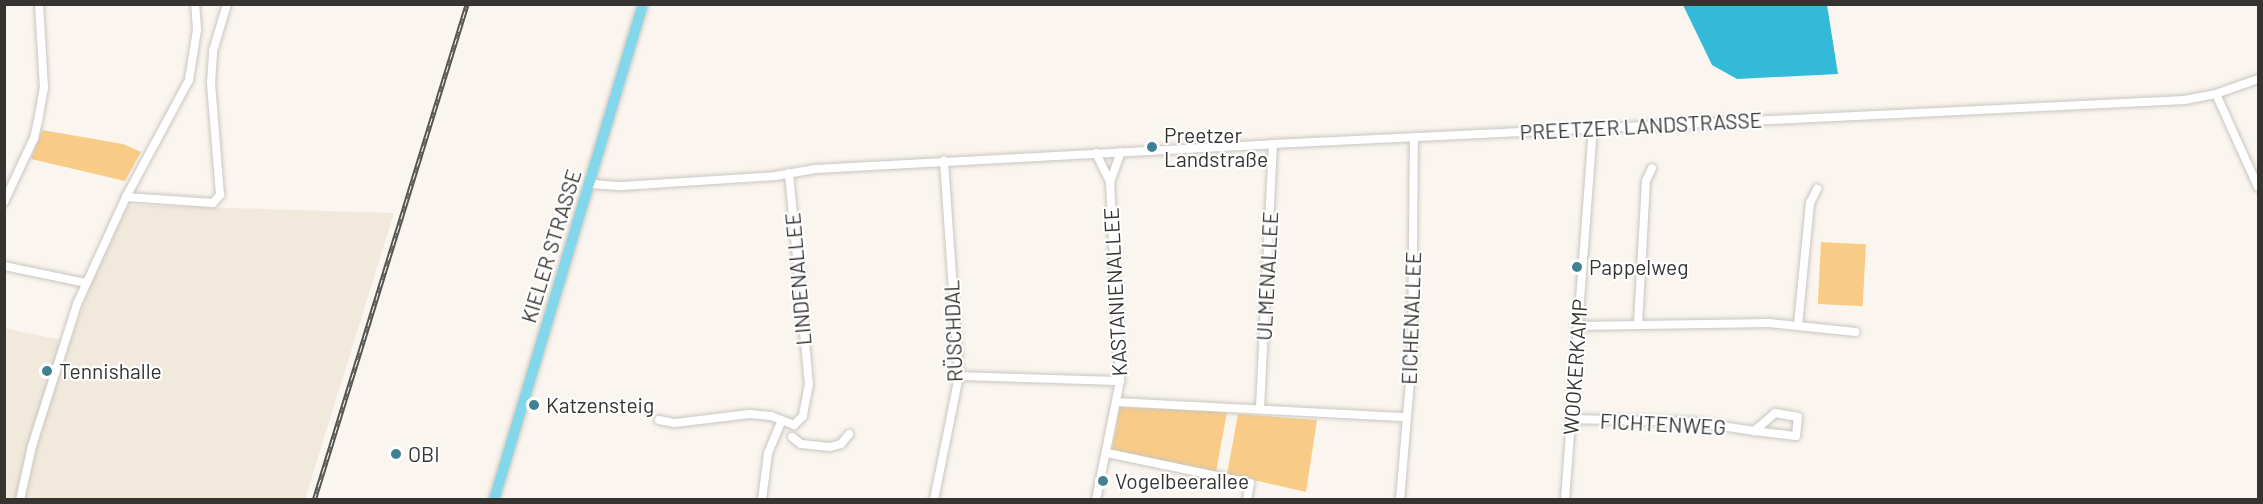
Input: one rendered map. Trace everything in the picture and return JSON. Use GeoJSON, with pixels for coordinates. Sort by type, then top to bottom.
{"type":"FeatureCollection","features":[{"type":"Feature","properties":{"kind":"main road","name":"KIELER STRASSE"},"geometry":{"type":"LineString","coordinates":[[494,500],[591,184],[643,4]]}},
{"type":"Feature","properties":{"kind":"street"},"geometry":{"type":"LineString","coordinates":[[4,202],[34,138],[44,88],[39,4]]}},
{"type":"Feature","properties":{"kind":"street"},"geometry":{"type":"LineString","coordinates":[[20,500],[32,446],[64,339],[86,283],[126,197],[189,80],[197,30],[195,4]]}},
{"type":"Feature","properties":{"kind":"street"},"geometry":{"type":"LineString","coordinates":[[126,197],[213,203],[220,195],[211,83],[213,51],[227,4]]}},
{"type":"Feature","properties":{"kind":"street","name":"PREETZER LANDSTRASSE"},"geometry":{"type":"LineString","coordinates":[[591,184],[622,186],[944,161],[1593,127],[2185,100],[2216,94],[2259,79]]}},
{"type":"Feature","properties":{"kind":"street"},"geometry":{"type":"LineString","coordinates":[[2216,94],[2259,187]]}},
{"type":"Feature","properties":{"kind":"street","name":"WOOKERKAMP"},"geometry":{"type":"LineString","coordinates":[[1565,500],[1593,127]]}},
{"type":"Feature","properties":{"kind":"street","name":"EICHENALLEE"},"geometry":{"type":"LineString","coordinates":[[1400,500],[1412,357],[1414,137]]}},
{"type":"Feature","properties":{"kind":"street","name":"ULMENALLEE"},"geometry":{"type":"LineString","coordinates":[[1260,409],[1273,144]]}},
{"type":"Feature","properties":{"kind":"street","name":"KASTANIENALLEE"},"geometry":{"type":"LineString","coordinates":[[1110,182],[1121,152]]}},
{"type":"Feature","properties":{"kind":"street","name":"KASTANIENALLEE"},"geometry":{"type":"LineString","coordinates":[[1096,153],[1110,182],[1120,381],[1116,402]]}},
{"type":"Feature","properties":{"kind":"street","name":"RÜSCHDAL"},"geometry":{"type":"LineString","coordinates":[[934,500],[959,376],[944,161]]}},
{"type":"Feature","properties":{"kind":"street"},"geometry":{"type":"LineString","coordinates":[[1638,324],[1646,181],[1652,168]]}},
{"type":"Feature","properties":{"kind":"street","name":"LINDENALLEE"},"geometry":{"type":"LineString","coordinates":[[789,173],[809,384],[803,416],[794,425],[792,436]]}},
{"type":"Feature","properties":{"kind":"street"},"geometry":{"type":"LineString","coordinates":[[1798,325],[1810,202],[1817,189]]}},
{"type":"Feature","properties":{"kind":"street"},"geometry":{"type":"LineString","coordinates":[[4,266],[86,283]]}},
{"type":"Feature","properties":{"kind":"street"},"geometry":{"type":"LineString","coordinates":[[1578,326],[1798,325],[1856,332]]}},
{"type":"Feature","properties":{"kind":"street"},"geometry":{"type":"LineString","coordinates":[[959,376],[1120,381]]}},
{"type":"Feature","properties":{"kind":"street"},"geometry":{"type":"LineString","coordinates":[[1096,500],[1116,402],[1406,417]]}},
{"type":"Feature","properties":{"kind":"street","name":"FICHTENWEG"},"geometry":{"type":"LineString","coordinates":[[1571,419],[1695,422],[1755,431],[1796,436],[1798,417],[1775,413],[1755,431]]}},
{"type":"Feature","properties":{"kind":"street"},"geometry":{"type":"LineString","coordinates":[[659,420],[675,423],[749,414],[771,416],[781,423],[794,425]]}},
{"type":"Feature","properties":{"kind":"street"},"geometry":{"type":"LineString","coordinates":[[762,500],[768,453],[778,435],[781,423]]}},
{"type":"Feature","properties":{"kind":"street"},"geometry":{"type":"LineString","coordinates":[[778,435],[785,439],[792,436],[801,444],[830,447],[841,444],[849,434]]}},
{"type":"Feature","properties":{"kind":"street"},"geometry":{"type":"LineString","coordinates":[[1107,453],[1250,483],[1247,500]]}},
{"type":"Feature","properties":{"kind":"shaded area"},"geometry":{"type":"Polygon","coordinates":[[[42,130],[123,144],[141,152],[125,181],[31,159],[42,130]]]}},
{"type":"Feature","properties":{"kind":"shaded area"},"geometry":{"type":"Polygon","coordinates":[[[128,205],[394,213],[305,499],[5,499],[4,328],[70,342],[91,284],[128,205]]]}},
{"type":"Feature","properties":{"kind":"shaded area"},"geometry":{"type":"Polygon","coordinates":[[[1821,242],[1866,244],[1863,306],[1818,304],[1821,242]]]}},
{"type":"Feature","properties":{"kind":"shaded area"},"geometry":{"type":"Polygon","coordinates":[[[1120,407],[1227,412],[1216,472],[1112,450],[1120,407]]]}},
{"type":"Feature","properties":{"kind":"shaded area"},"geometry":{"type":"Polygon","coordinates":[[[1238,414],[1317,420],[1306,492],[1227,474],[1238,414]]]}},
{"type":"Feature","properties":{"kind":"water"},"geometry":{"type":"Polygon","coordinates":[[[1683,5],[1827,5],[1838,74],[1737,79],[1712,65],[1683,5]]]}},
{"type":"Feature","properties":{"kind":"railway"},"geometry":{"type":"LineString","coordinates":[[314,500],[467,4]]}},
{"type":"Feature","properties":{"kind":"place","name":"Preetzer Landstraße"},"geometry":{"type":"Point","coordinates":[1152,147]}},
{"type":"Feature","properties":{"kind":"place","name":"Pappelweg"},"geometry":{"type":"Point","coordinates":[1577,267]}},
{"type":"Feature","properties":{"kind":"place","name":"Tennishalle"},"geometry":{"type":"Point","coordinates":[47,371]}},
{"type":"Feature","properties":{"kind":"place","name":"Katzensteig"},"geometry":{"type":"Point","coordinates":[534,405]}},
{"type":"Feature","properties":{"kind":"place","name":"OBI"},"geometry":{"type":"Point","coordinates":[396,454]}},
{"type":"Feature","properties":{"kind":"place","name":"Vogelbeerallee"},"geometry":{"type":"Point","coordinates":[1103,481]}}]}
